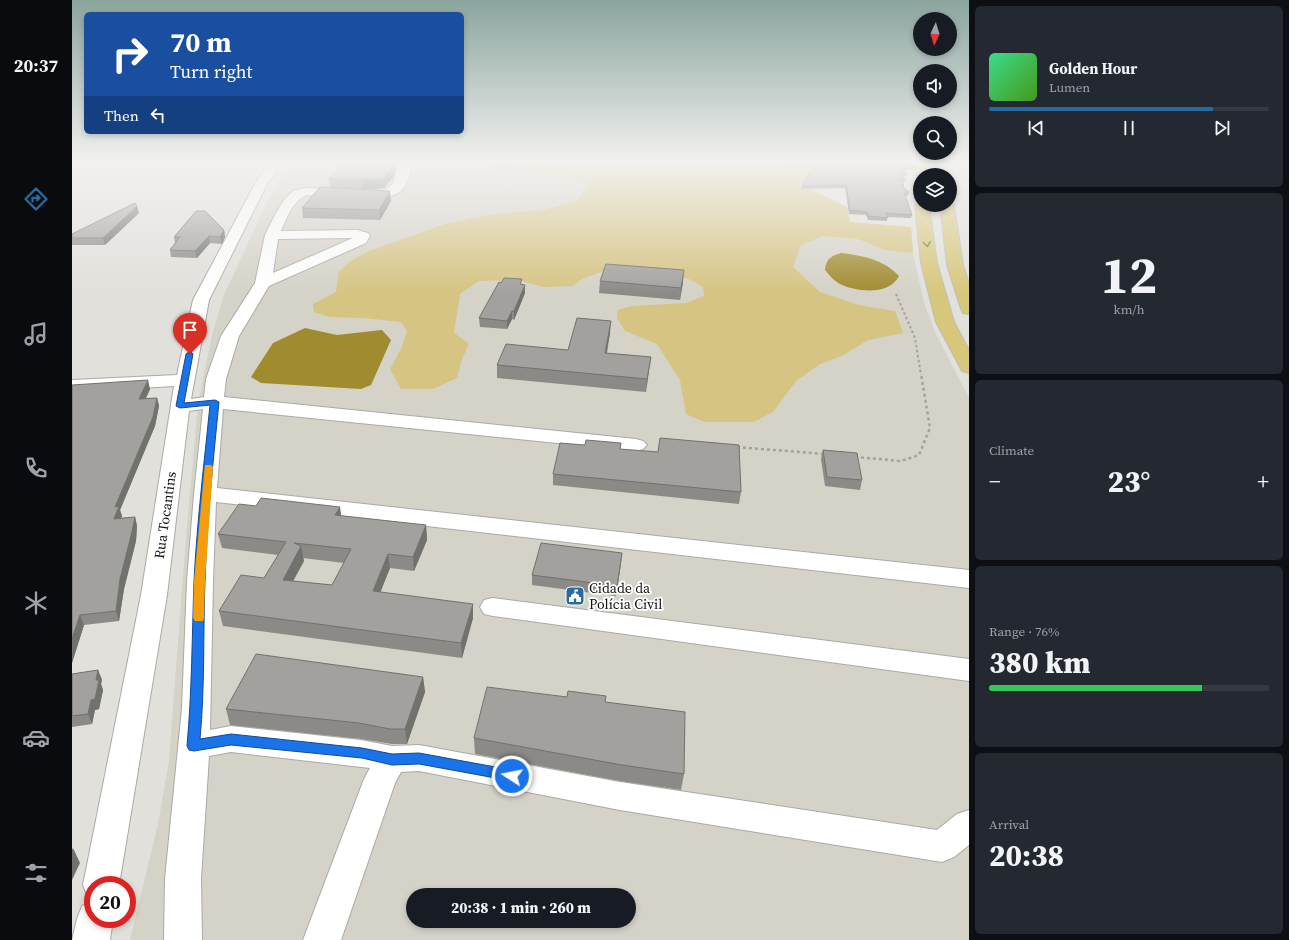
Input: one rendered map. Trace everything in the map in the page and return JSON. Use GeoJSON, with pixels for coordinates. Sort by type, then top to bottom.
{"type":"FeatureCollection","features":[{"type":"Feature","properties":{"kind":"main road"},"geometry":{"type":"LineString","coordinates":[[923,212],[929,263],[945,322],[969,367]]}},
{"type":"Feature","properties":{"kind":"main road"},"geometry":{"type":"LineString","coordinates":[[948,212],[955,265],[969,308]]}},
{"type":"Feature","properties":{"kind":"street","name":"Rua Tocantins"},"geometry":{"type":"LineString","coordinates":[[103,876],[154,595],[184,380],[201,300],[249,207]]}},
{"type":"Feature","properties":{"kind":"street"},"geometry":{"type":"LineString","coordinates":[[183,940],[183,879],[197,708],[200,581],[205,494],[216,380],[230,336],[263,283],[272,235],[285,207]]}},
{"type":"Feature","properties":{"kind":"street"},"geometry":{"type":"LineString","coordinates":[[263,283],[361,240],[363,236],[357,234],[272,235]]}},
{"type":"Feature","properties":{"kind":"street"},"geometry":{"type":"LineString","coordinates":[[72,386],[184,380]]}},
{"type":"Feature","properties":{"kind":"street"},"geometry":{"type":"LineString","coordinates":[[180,406],[215,402],[636,445]]}},
{"type":"Feature","properties":{"kind":"street"},"geometry":{"type":"LineString","coordinates":[[205,494],[969,579]]}},
{"type":"Feature","properties":{"kind":"street"},"geometry":{"type":"LineString","coordinates":[[493,606],[969,670]]}},
{"type":"Feature","properties":{"kind":"street"},"geometry":{"type":"LineString","coordinates":[[194,746],[231,739],[362,753],[392,759],[419,758],[620,796],[942,846],[969,825]]}},
{"type":"Feature","properties":{"kind":"street"},"geometry":{"type":"LineString","coordinates":[[322,940],[380,779],[392,759]]}},
{"type":"Feature","properties":{"kind":"street"},"geometry":{"type":"LineString","coordinates":[[91,940],[93,928]]}},
{"type":"Feature","properties":{"kind":"path"},"geometry":{"type":"LineString","coordinates":[[854,457],[901,461],[919,455],[930,428],[915,338],[896,294]]}},
{"type":"Feature","properties":{"kind":"path"},"geometry":{"type":"LineString","coordinates":[[736,446],[831,455]]}},
{"type":"Feature","properties":{"kind":"shaded area","name":"Cidade da Polícia Civil"},"geometry":{"type":"Polygon","coordinates":[[[265,207],[847,207],[850,222],[911,227],[913,253],[924,303],[936,334],[969,398],[969,940],[130,940],[133,928],[136,928],[136,915],[158,824],[169,761],[185,549],[198,404],[212,335],[224,295],[265,207]]]}},
{"type":"Feature","properties":{"kind":"shaded area"},"geometry":{"type":"Polygon","coordinates":[[[554,207],[847,207],[850,222],[911,227],[913,253],[885,250],[858,239],[823,236],[801,245],[793,267],[820,292],[859,305],[895,311],[903,333],[868,340],[842,356],[820,364],[796,381],[773,412],[753,422],[704,422],[686,414],[680,380],[657,344],[625,331],[617,318],[618,310],[632,306],[686,303],[704,296],[703,287],[687,278],[657,273],[606,270],[582,279],[573,286],[543,287],[518,280],[479,281],[460,294],[454,333],[469,344],[462,359],[457,378],[433,389],[401,389],[390,369],[402,347],[407,331],[401,322],[364,318],[329,317],[314,312],[313,304],[336,292],[339,271],[352,260],[369,251],[445,224],[494,214],[543,210],[554,207]]]}},
{"type":"Feature","properties":{"kind":"shaded area"},"geometry":{"type":"Polygon","coordinates":[[[841,253],[873,259],[893,270],[899,276],[895,282],[881,289],[865,290],[842,285],[835,281],[825,270],[830,258],[841,253]]]}},
{"type":"Feature","properties":{"kind":"shaded area"},"geometry":{"type":"Polygon","coordinates":[[[305,328],[337,335],[382,330],[391,340],[371,385],[361,389],[261,383],[251,377],[273,343],[305,328]]]}},
{"type":"Feature","properties":{"kind":"building"},"geometry":{"type":"Polygon","coordinates":[[[127,207],[136,207],[103,238],[72,238],[72,234],[127,207]]]}},
{"type":"Feature","properties":{"kind":"building"},"geometry":{"type":"Polygon","coordinates":[[[303,207],[381,207],[379,210],[302,208],[303,207]]]}},
{"type":"Feature","properties":{"kind":"building"},"geometry":{"type":"Polygon","coordinates":[[[849,207],[909,207],[912,215],[886,213],[888,218],[868,216],[867,212],[850,210],[849,207]]]}},
{"type":"Feature","properties":{"kind":"building"},"geometry":{"type":"Polygon","coordinates":[[[196,211],[205,211],[224,230],[220,237],[209,236],[195,251],[170,250],[180,237],[174,237],[196,211]]]}},
{"type":"Feature","properties":{"kind":"building"},"geometry":{"type":"Polygon","coordinates":[[[606,264],[684,270],[681,288],[600,281],[606,264]]]}},
{"type":"Feature","properties":{"kind":"building"},"geometry":{"type":"Polygon","coordinates":[[[504,278],[522,279],[520,284],[525,285],[514,311],[512,311],[507,321],[479,318],[499,282],[501,283],[504,278]]]}},
{"type":"Feature","properties":{"kind":"building"},"geometry":{"type":"Polygon","coordinates":[[[577,318],[611,321],[605,353],[651,357],[647,379],[497,365],[506,344],[568,350],[577,318]]]}},
{"type":"Feature","properties":{"kind":"building"},"geometry":{"type":"Polygon","coordinates":[[[148,380],[139,399],[157,398],[153,417],[115,507],[119,506],[114,519],[135,517],[120,579],[116,611],[80,615],[72,639],[72,385],[148,380]]]}},
{"type":"Feature","properties":{"kind":"building"},"geometry":{"type":"Polygon","coordinates":[[[660,438],[739,445],[741,492],[553,474],[560,443],[585,445],[586,440],[621,443],[620,449],[658,452],[660,438]]]}},
{"type":"Feature","properties":{"kind":"building"},"geometry":{"type":"Polygon","coordinates":[[[823,450],[857,453],[862,480],[827,477],[823,450]]]}},
{"type":"Feature","properties":{"kind":"building"},"geometry":{"type":"Polygon","coordinates":[[[261,498],[340,507],[335,515],[426,525],[413,557],[388,554],[373,591],[473,604],[461,643],[219,611],[241,575],[264,578],[286,542],[218,534],[239,504],[256,506],[261,498]],[[294,543],[301,546],[283,580],[332,585],[351,549],[294,543]]]}},
{"type":"Feature","properties":{"kind":"building"},"geometry":{"type":"Polygon","coordinates":[[[541,543],[622,553],[617,586],[532,575],[541,543]]]}},
{"type":"Feature","properties":{"kind":"building"},"geometry":{"type":"Polygon","coordinates":[[[256,654],[423,677],[405,729],[390,729],[359,723],[226,709],[256,654]]]}},
{"type":"Feature","properties":{"kind":"building"},"geometry":{"type":"Polygon","coordinates":[[[98,670],[96,680],[99,680],[95,699],[91,700],[88,714],[72,716],[72,674],[98,670]]]}},
{"type":"Feature","properties":{"kind":"building"},"geometry":{"type":"Polygon","coordinates":[[[487,687],[567,697],[568,691],[606,696],[605,702],[685,712],[684,774],[622,765],[474,738],[487,687]]]}},
{"type":"Feature","properties":{"kind":"slow traffic"},"geometry":{"type":"LineString","coordinates":[[199,618],[205,494],[208,467]]}},
{"type":"Feature","properties":{"kind":"place","name":"Cidade da Polícia Civil"},"geometry":{"type":"Point","coordinates":[575,596]}},
{"type":"Feature","properties":{"kind":"route"},"geometry":{"type":"LineString","coordinates":[[190,354],[180,406],[215,402],[205,494],[200,581],[197,708],[194,746],[231,739],[362,753],[392,759],[419,758],[512,776]]}}]}
